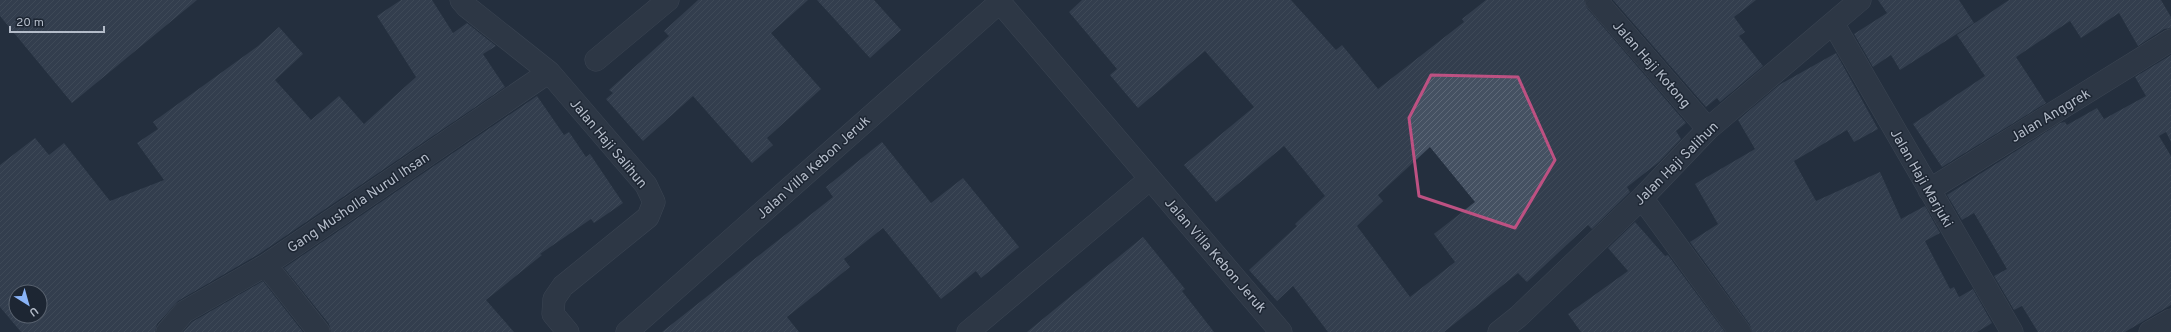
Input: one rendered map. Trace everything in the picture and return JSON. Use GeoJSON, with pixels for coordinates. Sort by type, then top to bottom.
{"type":"FeatureCollection","features":[{"type":"Feature","properties":{"kind":"street","name":"Jalan Haji Salihun"},"geometry":{"type":"LineString","coordinates":[[461,0],[467,7],[549,72],[646,185],[654,202],[648,217],[563,286],[554,299],[553,314],[568,332]]}},
{"type":"Feature","properties":{"kind":"street"},"geometry":{"type":"LineString","coordinates":[[596,60],[668,0]]}},
{"type":"Feature","properties":{"kind":"street","name":"Jalan Haji Kotong"},"geometry":{"type":"LineString","coordinates":[[1596,0],[1708,129]]}},
{"type":"Feature","properties":{"kind":"street","name":"Jalan Haji Salihun"},"geometry":{"type":"LineString","coordinates":[[1499,332],[1519,316],[1642,198],[1708,129],[1860,0]]}},
{"type":"Feature","properties":{"kind":"street","name":"Jalan Villa Kebon Jeruk"},"geometry":{"type":"LineString","coordinates":[[627,332],[999,1],[1278,331]]}},
{"type":"Feature","properties":{"kind":"street","name":"Jalan Haji Marjuki"},"geometry":{"type":"LineString","coordinates":[[1833,23],[2012,332]]}},
{"type":"Feature","properties":{"kind":"street","name":"Jalan Anggrek"},"geometry":{"type":"LineString","coordinates":[[1929,190],[2171,40]]}},
{"type":"Feature","properties":{"kind":"street","name":"Gang Musholla Nurul Ihsan"},"geometry":{"type":"LineString","coordinates":[[167,332],[184,312],[266,265],[549,72]]}},
{"type":"Feature","properties":{"kind":"street"},"geometry":{"type":"LineString","coordinates":[[968,332],[1150,179]]}},
{"type":"Feature","properties":{"kind":"street"},"geometry":{"type":"LineString","coordinates":[[1642,198],[1740,332]]}},
{"type":"Feature","properties":{"kind":"street"},"geometry":{"type":"LineString","coordinates":[[266,265],[319,332]]}},
{"type":"Feature","properties":{"kind":"street"},"geometry":{"type":"LineString","coordinates":[[2150,332],[2171,320]]}},
{"type":"Feature","properties":{"kind":"highlighted area"},"geometry":{"type":"Polygon","coordinates":[[[1431,75],[1518,77],[1555,160],[1515,228],[1419,196],[1409,118],[1431,75]]]}},
{"type":"Feature","properties":{"kind":"building"},"geometry":{"type":"Polygon","coordinates":[[[0,0],[197,0],[72,103],[0,16],[0,0]]]}},
{"type":"Feature","properties":{"kind":"building"},"geometry":{"type":"Polygon","coordinates":[[[401,0],[432,0],[453,33],[467,23],[496,46],[483,54],[505,87],[259,254],[178,301],[157,324],[155,332],[21,332],[14,324],[48,324],[48,284],[8,284],[8,317],[0,307],[0,165],[35,138],[49,155],[64,143],[110,201],[164,180],[137,143],[158,129],[153,122],[258,46],[279,27],[303,54],[275,80],[311,120],[339,96],[364,124],[416,77],[377,16],[401,0]]]}},
{"type":"Feature","properties":{"kind":"building"},"geometry":{"type":"Polygon","coordinates":[[[698,0],[808,0],[771,33],[821,89],[767,138],[773,145],[752,163],[693,96],[643,141],[606,99],[613,93],[609,90],[669,36],[664,31],[698,0]]]}},
{"type":"Feature","properties":{"kind":"building"},"geometry":{"type":"Polygon","coordinates":[[[817,0],[874,0],[901,30],[870,58],[817,0]]]}},
{"type":"Feature","properties":{"kind":"building"},"geometry":{"type":"Polygon","coordinates":[[[1082,0],[1291,0],[1336,50],[1342,45],[1378,89],[1464,22],[1462,19],[1486,0],[1584,0],[1587,8],[1686,123],[1676,131],[1681,139],[1659,162],[1627,187],[1630,192],[1592,229],[1588,225],[1527,282],[1518,273],[1444,332],[1328,332],[1293,286],[1277,301],[1249,270],[1297,226],[1295,224],[1325,196],[1284,146],[1216,202],[1184,165],[1254,107],[1205,51],[1138,108],[1110,75],[1117,69],[1069,12],[1082,0]],[[1430,147],[1378,195],[1383,201],[1357,226],[1410,297],[1455,262],[1434,234],[1475,202],[1430,147]]]}},
{"type":"Feature","properties":{"kind":"building"},"geometry":{"type":"Polygon","coordinates":[[[1613,0],[1756,0],[1734,17],[1745,32],[1739,36],[1763,66],[1720,102],[1717,98],[1706,107],[1613,0]]]}},
{"type":"Feature","properties":{"kind":"building"},"geometry":{"type":"Polygon","coordinates":[[[1878,0],[1959,0],[1974,23],[1900,70],[1891,55],[1873,67],[1854,34],[1887,13],[1878,0]]]}},
{"type":"Feature","properties":{"kind":"building"},"geometry":{"type":"Polygon","coordinates":[[[2009,0],[2161,0],[2171,17],[2171,28],[2164,29],[2138,46],[2119,13],[2081,38],[2070,21],[2016,57],[2046,103],[1942,167],[1913,124],[1985,76],[1957,35],[2009,0]]]}},
{"type":"Feature","properties":{"kind":"building"},"geometry":{"type":"Polygon","coordinates":[[[1836,53],[1878,129],[1854,142],[1847,130],[1794,161],[1816,201],[1880,172],[1901,219],[1925,206],[1940,233],[1925,241],[1950,289],[1954,287],[1959,297],[1973,289],[1992,323],[1977,332],[1752,332],[1750,325],[1690,242],[1718,224],[1695,184],[1755,149],[1738,120],[1779,85],[1836,53]]]}},
{"type":"Feature","properties":{"kind":"building"},"geometry":{"type":"Polygon","coordinates":[[[2171,55],[2171,142],[2166,132],[2159,136],[2171,156],[2171,305],[2125,332],[2038,332],[2022,306],[2014,310],[1994,276],[2007,269],[1974,213],[1962,220],[1947,195],[2060,123],[2065,122],[2067,125],[2097,108],[2104,119],[2146,96],[2135,77],[2171,55]]]}},
{"type":"Feature","properties":{"kind":"building"},"geometry":{"type":"Polygon","coordinates":[[[537,96],[564,135],[569,132],[586,157],[590,154],[623,203],[594,223],[591,219],[540,254],[542,255],[486,300],[514,332],[331,332],[329,324],[284,268],[537,96]]]}},
{"type":"Feature","properties":{"kind":"building"},"geometry":{"type":"Polygon","coordinates":[[[882,142],[931,203],[963,178],[1019,247],[981,278],[976,271],[941,299],[883,228],[844,259],[850,267],[787,317],[799,332],[662,332],[833,197],[826,187],[882,142]]]}},
{"type":"Feature","properties":{"kind":"building"},"geometry":{"type":"Polygon","coordinates":[[[1635,222],[1665,256],[1668,255],[1725,332],[1581,332],[1568,314],[1628,271],[1608,248],[1635,222]]]}},
{"type":"Feature","properties":{"kind":"building"},"geometry":{"type":"Polygon","coordinates":[[[1143,237],[1185,289],[1182,291],[1214,332],[1027,332],[1143,237]]]}},
{"type":"Feature","properties":{"kind":"building"},"geometry":{"type":"Polygon","coordinates":[[[263,281],[303,332],[183,332],[192,322],[263,281]]]}}]}
